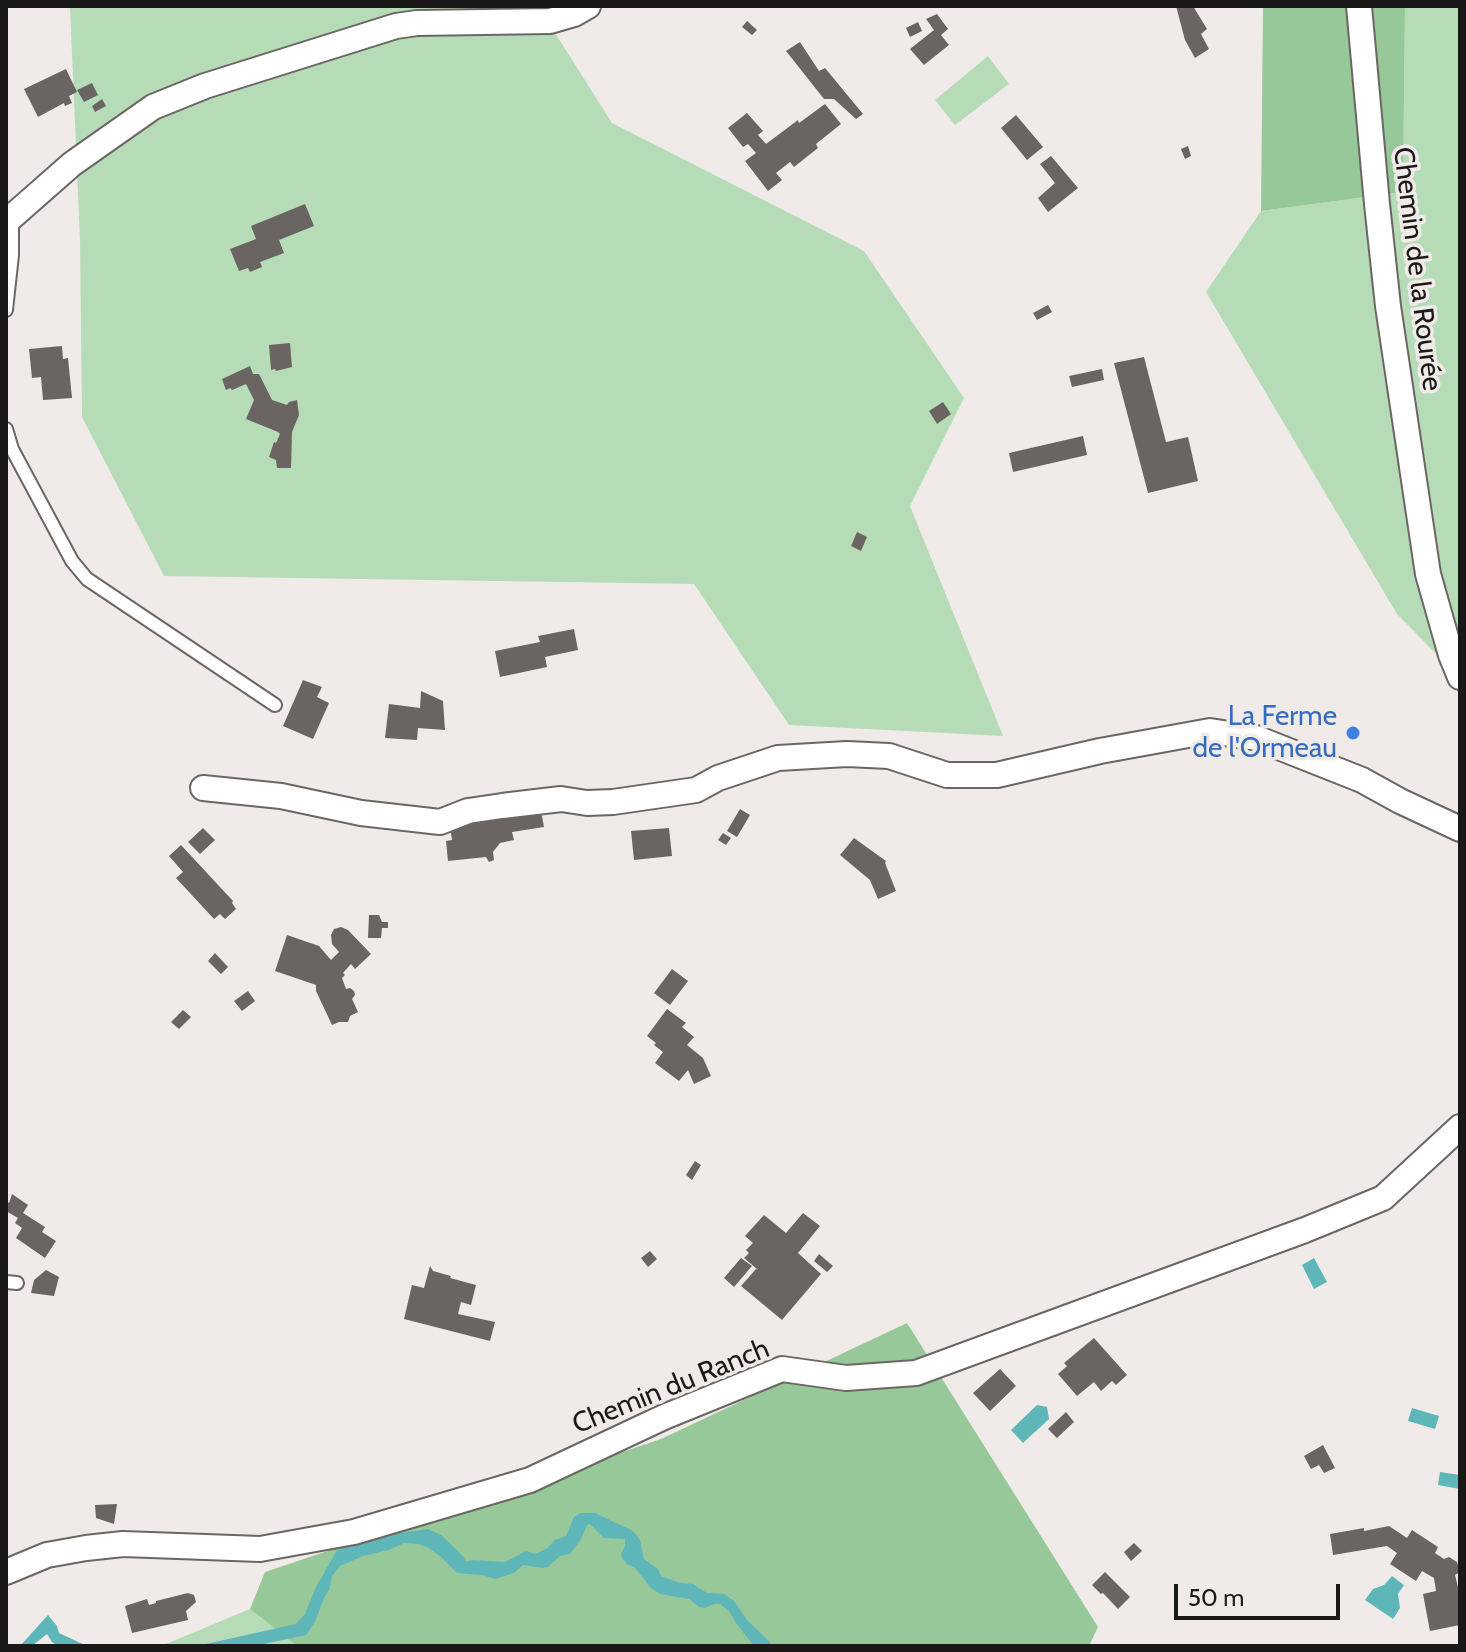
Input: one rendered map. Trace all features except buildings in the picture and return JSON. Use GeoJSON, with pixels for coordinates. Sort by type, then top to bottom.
{"type":"FeatureCollection","features":[{"type":"Feature","properties":{"kind":"street"},"geometry":{"type":"LineString","coordinates":[[9,220],[72,164],[153,107],[205,86],[396,26],[550,21],[588,6]]}},
{"type":"Feature","properties":{"kind":"street","name":"Chemin de la Rourée"},"geometry":{"type":"LineString","coordinates":[[1359,6],[1388,306],[1428,574],[1460,677]]}},
{"type":"Feature","properties":{"kind":"street"},"geometry":{"type":"LineString","coordinates":[[203,788],[281,796],[361,813],[440,822],[468,811],[502,806],[561,799],[587,803],[613,802],[696,790],[718,778],[778,758],[847,754],[889,756],[947,775],[997,775],[1100,751],[1210,731],[1256,738],[1362,780],[1460,829]]}},
{"type":"Feature","properties":{"kind":"street","name":"Chemin du Ranch"},"geometry":{"type":"LineString","coordinates":[[6,1572],[47,1555],[123,1544],[260,1549],[354,1532],[530,1480],[664,1417],[782,1369],[846,1378],[916,1373],[1305,1230],[1383,1198],[1460,1127]]}},
{"type":"Feature","properties":{"kind":"lane"},"geometry":{"type":"LineString","coordinates":[[6,310],[12,255],[9,220]]}},
{"type":"Feature","properties":{"kind":"lane"},"geometry":{"type":"LineString","coordinates":[[6,429],[12,449],[72,561],[87,579],[275,705]]}},
{"type":"Feature","properties":{"kind":"green space"},"geometry":{"type":"Polygon","coordinates":[[[70,6],[538,6],[612,123],[864,251],[964,398],[910,506],[1003,736],[789,725],[694,584],[164,576],[82,417],[80,240],[70,6]]]}},
{"type":"Feature","properties":{"kind":"green space"},"geometry":{"type":"Polygon","coordinates":[[[1263,6],[1405,6],[1403,192],[1261,211],[1263,6]]]}},
{"type":"Feature","properties":{"kind":"green space"},"geometry":{"type":"Polygon","coordinates":[[[1405,6],[1460,6],[1460,678],[1397,614],[1206,292],[1261,211],[1403,192],[1405,6]]]}},
{"type":"Feature","properties":{"kind":"green space"},"geometry":{"type":"Polygon","coordinates":[[[988,56],[1009,84],[955,125],[935,100],[988,56]]]}},
{"type":"Feature","properties":{"kind":"green space"},"geometry":{"type":"Polygon","coordinates":[[[907,1323],[1098,1627],[1089,1646],[297,1646],[250,1609],[265,1572],[661,1439],[907,1323]]]}},
{"type":"Feature","properties":{"kind":"green space"},"geometry":{"type":"Polygon","coordinates":[[[250,1609],[297,1646],[161,1646],[250,1609]]]}},
{"type":"Feature","properties":{"kind":"water"},"geometry":{"type":"Polygon","coordinates":[[[1314,1258],[1327,1282],[1314,1289],[1302,1265],[1314,1258]]]}},
{"type":"Feature","properties":{"kind":"water"},"geometry":{"type":"Polygon","coordinates":[[[1037,1405],[1047,1407],[1049,1419],[1023,1443],[1011,1430],[1037,1405]]]}},
{"type":"Feature","properties":{"kind":"water"},"geometry":{"type":"Polygon","coordinates":[[[1412,1408],[1439,1416],[1435,1429],[1408,1421],[1412,1408]]]}},
{"type":"Feature","properties":{"kind":"water"},"geometry":{"type":"Polygon","coordinates":[[[1440,1472],[1460,1475],[1460,1489],[1438,1485],[1440,1472]]]}},
{"type":"Feature","properties":{"kind":"water"},"geometry":{"type":"Polygon","coordinates":[[[581,1513],[595,1513],[633,1531],[640,1540],[644,1559],[658,1569],[661,1576],[693,1584],[707,1593],[724,1594],[734,1601],[772,1646],[754,1646],[729,1611],[720,1604],[699,1607],[689,1599],[660,1594],[622,1558],[625,1539],[604,1538],[590,1524],[570,1554],[560,1556],[548,1567],[523,1565],[514,1573],[495,1579],[457,1573],[427,1547],[404,1543],[340,1566],[332,1576],[315,1622],[306,1635],[254,1646],[197,1646],[296,1624],[305,1614],[337,1550],[393,1534],[428,1529],[441,1535],[466,1562],[505,1562],[526,1551],[535,1554],[546,1549],[555,1540],[566,1536],[574,1517],[581,1513]]]}},
{"type":"Feature","properties":{"kind":"water"},"geometry":{"type":"Polygon","coordinates":[[[1392,1576],[1404,1585],[1398,1594],[1400,1608],[1393,1619],[1365,1600],[1373,1589],[1384,1585],[1392,1576]]]}},
{"type":"Feature","properties":{"kind":"water"},"geometry":{"type":"Polygon","coordinates":[[[48,1615],[59,1633],[87,1646],[58,1646],[47,1634],[32,1646],[20,1646],[48,1615]]]}},
{"type":"Feature","properties":{"kind":"place","name":"La Ferme de l'Ormeau"},"geometry":{"type":"Point","coordinates":[1353,733]}}]}
